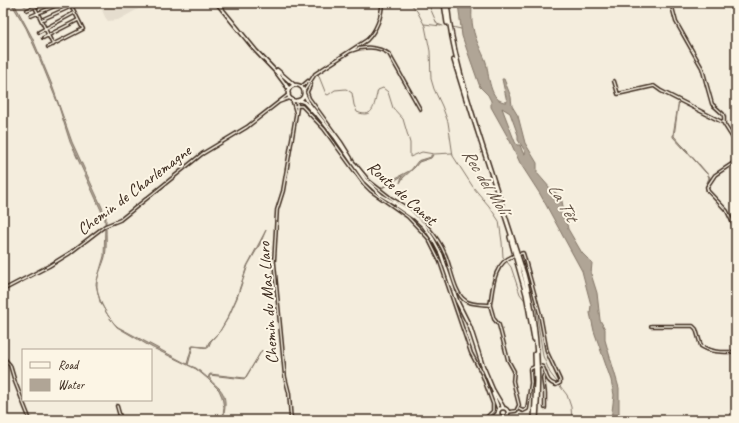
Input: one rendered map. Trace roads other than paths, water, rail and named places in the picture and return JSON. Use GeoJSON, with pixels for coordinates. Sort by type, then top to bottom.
{"type":"FeatureCollection","features":[{"type":"Feature","properties":{"kind":"highway"},"geometry":{"type":"LineString","coordinates":[[445,3],[449,36],[458,74],[518,265],[529,306],[536,361],[535,420]]}},
{"type":"Feature","properties":{"kind":"main road"},"geometry":{"type":"LineString","coordinates":[[217,3],[269,63],[294,85],[301,87],[304,93],[298,100],[291,98],[289,90],[277,73],[246,39],[217,3]]}},
{"type":"Feature","properties":{"kind":"main road"},"geometry":{"type":"LineString","coordinates":[[289,90],[294,85]]}},
{"type":"Feature","properties":{"kind":"main road","name":"Route de Canet"},"geometry":{"type":"LineString","coordinates":[[304,93],[309,104],[336,138],[364,180],[381,195],[404,208],[415,217],[424,226],[438,247],[457,301],[470,327],[480,360],[493,390],[503,408]]}},
{"type":"Feature","properties":{"kind":"main road","name":"Route de Canet"},"geometry":{"type":"LineString","coordinates":[[298,100],[304,102],[324,125],[364,181],[380,196],[413,217],[432,239],[440,254],[456,301],[466,322],[477,356],[499,411]]}},
{"type":"Feature","properties":{"kind":"main road"},"geometry":{"type":"LineString","coordinates":[[503,408],[507,409],[507,418],[502,418],[499,411],[503,408]]}},
{"type":"Feature","properties":{"kind":"street"},"geometry":{"type":"LineString","coordinates":[[33,3],[53,45]]}},
{"type":"Feature","properties":{"kind":"street"},"geometry":{"type":"LineString","coordinates":[[27,10],[44,3]]}},
{"type":"Feature","properties":{"kind":"street"},"geometry":{"type":"LineString","coordinates":[[32,16],[62,3]]}},
{"type":"Feature","properties":{"kind":"street"},"geometry":{"type":"LineString","coordinates":[[48,47],[83,29],[70,3]]}},
{"type":"Feature","properties":{"kind":"street"},"geometry":{"type":"LineString","coordinates":[[301,87],[315,74],[372,36],[381,14],[382,3]]}},
{"type":"Feature","properties":{"kind":"street"},"geometry":{"type":"LineString","coordinates":[[672,3],[678,25],[702,68],[712,104],[723,114],[724,123],[736,143]]}},
{"type":"Feature","properties":{"kind":"street"},"geometry":{"type":"LineString","coordinates":[[40,20],[72,6]]}},
{"type":"Feature","properties":{"kind":"street"},"geometry":{"type":"LineString","coordinates":[[39,32],[75,13]]}},
{"type":"Feature","properties":{"kind":"street"},"geometry":{"type":"LineString","coordinates":[[43,38],[78,20]]}},
{"type":"Feature","properties":{"kind":"street"},"geometry":{"type":"LineString","coordinates":[[348,52],[365,47],[376,48],[389,54],[420,108]]}},
{"type":"Feature","properties":{"kind":"street"},"geometry":{"type":"LineString","coordinates":[[304,93],[309,81]]}},
{"type":"Feature","properties":{"kind":"street"},"geometry":{"type":"LineString","coordinates":[[309,81],[311,84],[308,89],[308,94],[313,105],[366,177],[392,199],[404,205],[404,208],[418,217],[425,224],[443,250],[457,288],[464,299],[470,303],[490,305]]}},
{"type":"Feature","properties":{"kind":"street"},"geometry":{"type":"LineString","coordinates":[[614,81],[618,94],[654,86],[724,123]]}},
{"type":"Feature","properties":{"kind":"street","name":"Chemin de Charlemagne"},"geometry":{"type":"LineString","coordinates":[[3,290],[70,253],[106,225],[120,220],[202,154],[242,130],[289,94]]}},
{"type":"Feature","properties":{"kind":"street"},"geometry":{"type":"LineString","coordinates":[[291,98],[295,106]]}},
{"type":"Feature","properties":{"kind":"street","name":"Chemin de Charlemagne"},"geometry":{"type":"LineString","coordinates":[[276,104],[291,98]]}},
{"type":"Feature","properties":{"kind":"street"},"geometry":{"type":"LineString","coordinates":[[295,106],[298,100]]}},
{"type":"Feature","properties":{"kind":"street"},"geometry":{"type":"LineString","coordinates":[[295,106],[302,106],[324,129],[370,191],[408,217],[428,238],[440,262],[471,353],[482,374],[493,404],[493,411],[486,418],[486,420]]}},
{"type":"Feature","properties":{"kind":"street","name":"Chemin du Mas Llaro"},"geometry":{"type":"LineString","coordinates":[[291,420],[289,393],[285,377],[274,262],[277,210],[282,191],[296,114],[295,106]]}},
{"type":"Feature","properties":{"kind":"street"},"geometry":{"type":"LineString","coordinates":[[736,161],[715,175],[707,186],[708,191],[728,212],[736,230]]}},
{"type":"Feature","properties":{"kind":"street"},"geometry":{"type":"LineString","coordinates":[[519,254],[523,254],[524,256],[540,314],[547,352],[560,380],[558,384],[551,382],[544,375]]}},
{"type":"Feature","properties":{"kind":"street"},"geometry":{"type":"LineString","coordinates":[[513,256],[504,261],[496,276],[491,291],[490,305],[494,319],[499,325],[508,360],[514,371],[514,381],[519,405],[518,409]]}},
{"type":"Feature","properties":{"kind":"street"},"geometry":{"type":"LineString","coordinates":[[651,326],[693,326],[696,329],[701,346],[712,351],[736,352]]}},
{"type":"Feature","properties":{"kind":"street"},"geometry":{"type":"LineString","coordinates":[[3,357],[10,365],[22,400]]}},
{"type":"Feature","properties":{"kind":"street"},"geometry":{"type":"LineString","coordinates":[[540,366],[544,369],[544,375],[542,378],[545,393],[545,408]]}},
{"type":"Feature","properties":{"kind":"street"},"geometry":{"type":"LineString","coordinates":[[508,412],[516,411],[518,409],[523,411],[527,409],[531,383],[530,368],[534,367]]}},
{"type":"Feature","properties":{"kind":"street"},"geometry":{"type":"LineString","coordinates":[[22,401],[30,420]]}},
{"type":"Feature","properties":{"kind":"street"},"geometry":{"type":"LineString","coordinates":[[117,406],[120,420]]}},
{"type":"Feature","properties":{"kind":"street"},"geometry":{"type":"LineString","coordinates":[[492,420],[499,411]]}},
{"type":"Feature","properties":{"kind":"street"},"geometry":{"type":"LineString","coordinates":[[492,420],[495,417],[502,418]]}},
{"type":"Feature","properties":{"kind":"water"},"geometry":{"type":"Polygon","coordinates":[[[9,3],[14,4],[32,37],[52,85],[72,142],[106,216],[106,225],[105,219],[70,142],[58,104],[39,57],[26,28],[13,6],[9,3]]]}},
{"type":"Feature","properties":{"kind":"water"},"geometry":{"type":"Polygon","coordinates":[[[458,3],[472,3],[472,22],[474,32],[486,62],[493,93],[501,101],[507,102],[502,79],[504,79],[511,97],[512,106],[518,116],[525,143],[537,163],[537,173],[550,188],[561,197],[568,229],[582,253],[592,263],[591,274],[597,293],[600,320],[605,329],[605,340],[619,388],[619,420],[611,420],[614,395],[611,380],[594,331],[590,313],[591,305],[582,271],[540,194],[520,163],[510,141],[491,107],[491,101],[488,95],[480,87],[462,36],[458,3]],[[502,108],[515,142],[517,145],[520,145],[523,153],[525,154],[525,151],[518,140],[518,135],[510,113],[502,108]]]}},
{"type":"Feature","properties":{"kind":"water"},"geometry":{"type":"Polygon","coordinates":[[[679,100],[674,136],[708,175],[673,137],[679,100]]]}},
{"type":"Feature","properties":{"kind":"water"},"geometry":{"type":"Polygon","coordinates":[[[431,155],[433,155],[431,158],[419,162],[400,183],[402,176],[379,190],[390,181],[411,170],[418,161],[431,157],[431,155]]]}},
{"type":"Feature","properties":{"kind":"water"},"geometry":{"type":"Polygon","coordinates":[[[708,175],[710,179],[707,185],[707,191],[722,205],[728,215],[706,191],[706,185],[709,178],[708,175]]]}},
{"type":"Feature","properties":{"kind":"water"},"geometry":{"type":"Polygon","coordinates":[[[106,226],[106,253],[98,277],[104,256],[106,226]]]}},
{"type":"Feature","properties":{"kind":"water"},"geometry":{"type":"Polygon","coordinates":[[[266,230],[248,265],[237,298],[228,318],[220,331],[236,299],[247,266],[266,230]]]}},
{"type":"Feature","properties":{"kind":"water"},"geometry":{"type":"Polygon","coordinates":[[[98,295],[101,301],[105,311],[100,302],[98,295]]]}},
{"type":"Feature","properties":{"kind":"water"},"geometry":{"type":"Polygon","coordinates":[[[111,320],[118,327],[187,364],[193,346],[188,365],[196,368],[208,378],[209,376],[224,395],[225,403],[223,420],[224,408],[222,397],[219,390],[208,379],[196,369],[151,347],[117,327],[111,320]]]}},
{"type":"Feature","properties":{"kind":"water"},"geometry":{"type":"Polygon","coordinates":[[[220,331],[211,341],[208,348],[194,346],[207,347],[209,342],[220,331]]]}},
{"type":"Feature","properties":{"kind":"water"},"geometry":{"type":"Polygon","coordinates":[[[262,350],[245,379],[209,375],[245,378],[262,350]]]}},
{"type":"Feature","properties":{"kind":"waterway","name":"Rec del Molí"},"geometry":{"type":"LineString","coordinates":[[410,3],[417,11],[425,26],[430,51],[431,79],[448,122],[453,156],[473,187],[499,221],[503,257],[511,267],[520,294],[526,302]]}},
{"type":"Feature","properties":{"kind":"waterway"},"geometry":{"type":"LineString","coordinates":[[428,3],[437,24],[443,26]]}},
{"type":"Feature","properties":{"kind":"waterway"},"geometry":{"type":"LineString","coordinates":[[424,24],[441,26]]}},
{"type":"Feature","properties":{"kind":"waterway"},"geometry":{"type":"LineString","coordinates":[[452,27],[461,29]]}},
{"type":"Feature","properties":{"kind":"waterway"},"geometry":{"type":"LineString","coordinates":[[318,74],[326,94],[328,95],[335,90],[346,89],[352,93],[357,112],[363,114],[367,114],[373,108],[378,90],[383,88],[388,92],[393,108],[403,119],[410,143],[410,157],[422,152],[434,154],[452,153]]}},
{"type":"Feature","properties":{"kind":"waterway"},"geometry":{"type":"LineString","coordinates":[[679,142],[688,151]]}},
{"type":"Feature","properties":{"kind":"waterway"},"geometry":{"type":"LineString","coordinates":[[699,164],[710,177]]}},
{"type":"Feature","properties":{"kind":"waterway"},"geometry":{"type":"LineString","coordinates":[[706,189],[712,196]]}},
{"type":"Feature","properties":{"kind":"waterway","name":"Rec del Molí"},"geometry":{"type":"LineString","coordinates":[[534,308],[536,310],[543,356],[550,373],[567,395],[571,407],[572,420]]}},
{"type":"Feature","properties":{"kind":"water label","name":"La Têt"},"geometry":{"type":"Point","coordinates":[563,202]}}]}
